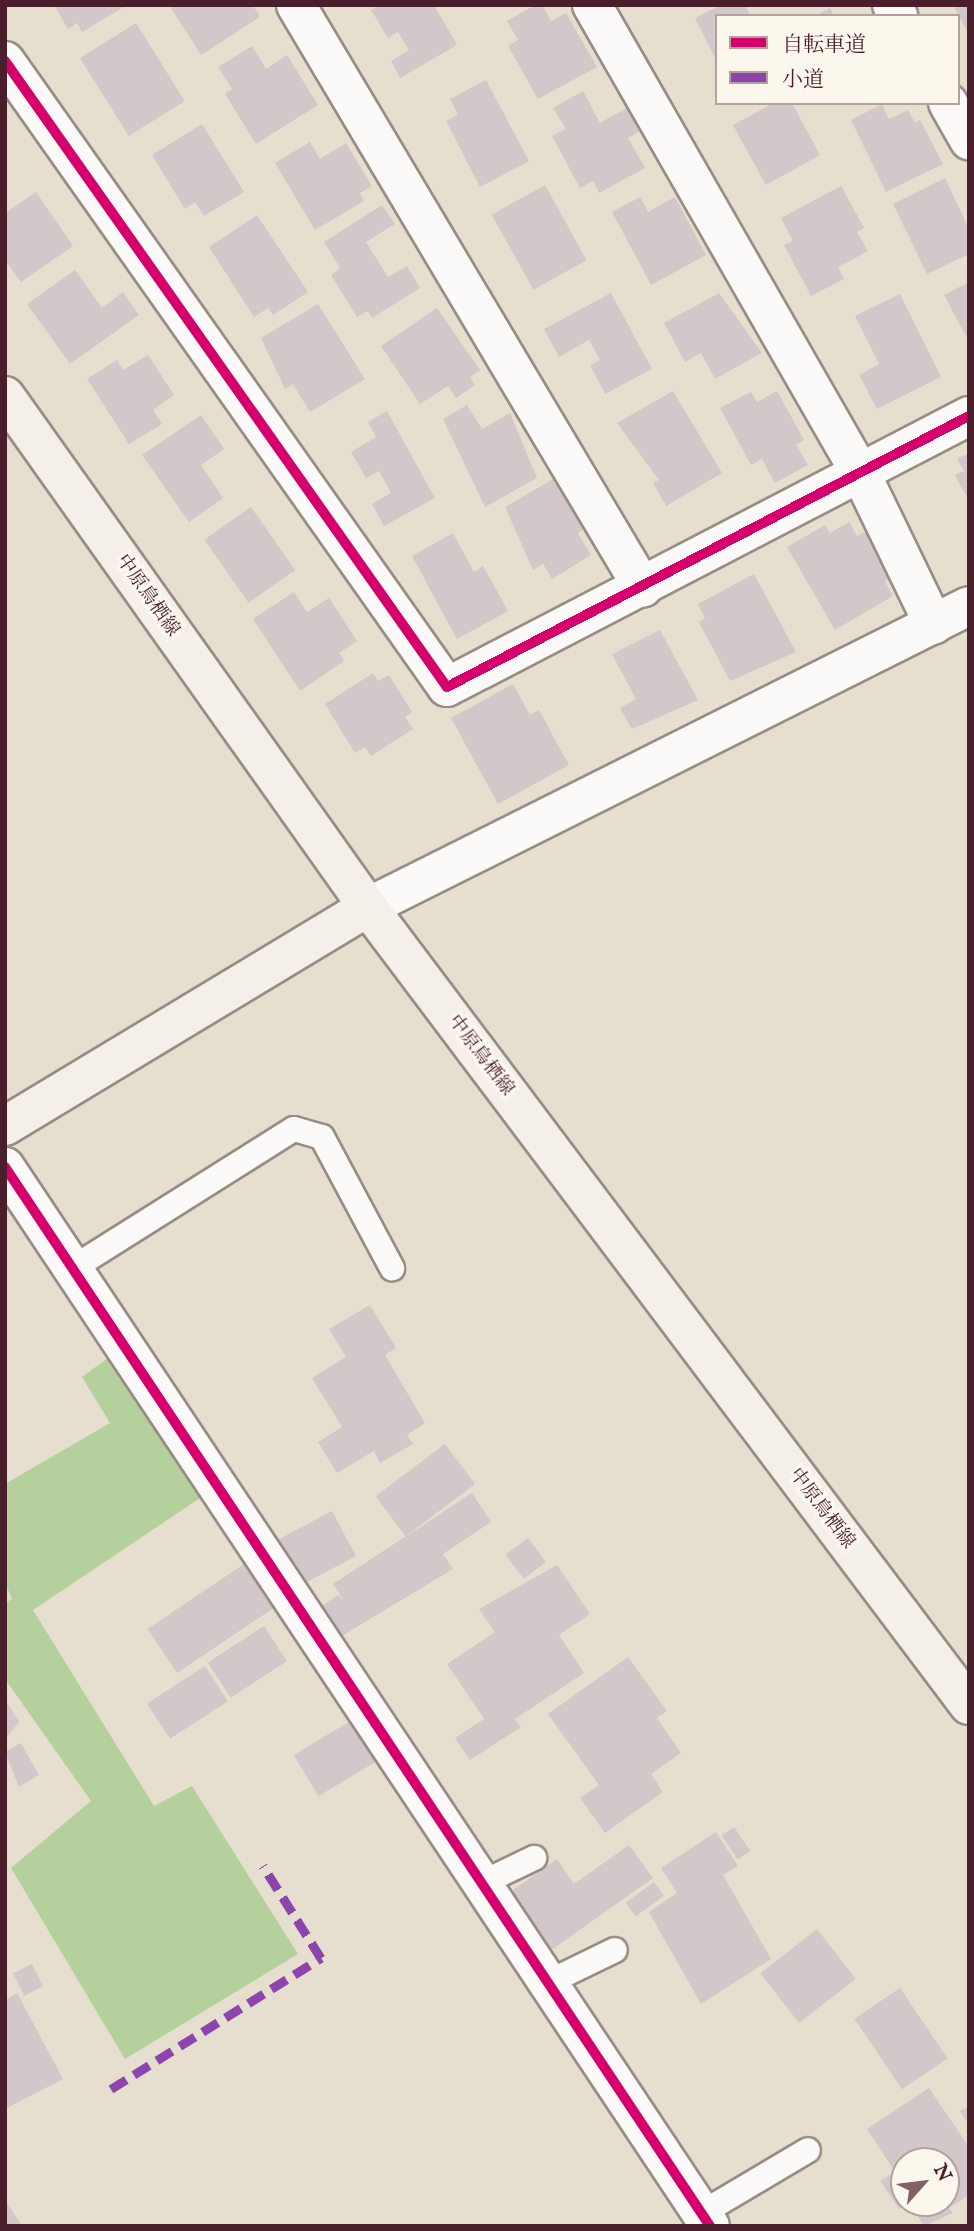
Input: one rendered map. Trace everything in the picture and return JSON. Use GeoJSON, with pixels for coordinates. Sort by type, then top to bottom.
{"type":"FeatureCollection","features":[{"type":"Feature","properties":{"kind":"main road","name":"中原鳥栖線"},"geometry":{"type":"LineString","coordinates":[[5,396],[368,907],[969,1705]]}},
{"type":"Feature","properties":{"kind":"main road"},"geometry":{"type":"LineString","coordinates":[[5,1126],[368,907]]}},
{"type":"Feature","properties":{"kind":"street"},"geometry":{"type":"LineString","coordinates":[[296,5],[643,588]]}},
{"type":"Feature","properties":{"kind":"street"},"geometry":{"type":"LineString","coordinates":[[592,5],[862,477],[934,625]]}},
{"type":"Feature","properties":{"kind":"street"},"geometry":{"type":"LineString","coordinates":[[5,61],[447,687],[862,477],[969,416]]}},
{"type":"Feature","properties":{"kind":"street"},"geometry":{"type":"LineString","coordinates":[[949,105],[969,140]]}},
{"type":"Feature","properties":{"kind":"street"},"geometry":{"type":"LineString","coordinates":[[368,907],[969,606]]}},
{"type":"Feature","properties":{"kind":"street"},"geometry":{"type":"LineString","coordinates":[[5,1167],[706,2220]]}},
{"type":"Feature","properties":{"kind":"lane"},"geometry":{"type":"LineString","coordinates":[[73,1268],[293,1129],[322,1137],[392,1268]]}},
{"type":"Feature","properties":{"kind":"lane"},"geometry":{"type":"LineString","coordinates":[[482,1883],[534,1858]]}},
{"type":"Feature","properties":{"kind":"lane"},"geometry":{"type":"LineString","coordinates":[[549,1982],[615,1950]]}},
{"type":"Feature","properties":{"kind":"lane"},"geometry":{"type":"LineString","coordinates":[[706,2220],[808,2150]]}},
{"type":"Feature","properties":{"kind":"green space"},"geometry":{"type":"Polygon","coordinates":[[[112,1355],[203,1496],[33,1610],[154,1806],[192,1786],[298,1954],[125,2059],[11,1868],[91,1801],[5,1679],[5,1603],[12,1599],[5,1583],[5,1484],[110,1423],[82,1377],[112,1355]]]}},
{"type":"Feature","properties":{"kind":"building"},"geometry":{"type":"Polygon","coordinates":[[[54,5],[121,5],[122,8],[82,32],[77,23],[68,29],[54,5]]]}},
{"type":"Feature","properties":{"kind":"building"},"geometry":{"type":"Polygon","coordinates":[[[169,5],[253,5],[260,17],[201,55],[169,5]]]}},
{"type":"Feature","properties":{"kind":"building"},"geometry":{"type":"Polygon","coordinates":[[[379,5],[434,5],[457,45],[400,78],[391,61],[409,50],[398,32],[388,38],[371,10],[379,5]]]}},
{"type":"Feature","properties":{"kind":"building"},"geometry":{"type":"Polygon","coordinates":[[[535,5],[542,5],[551,21],[566,13],[597,67],[538,99],[508,46],[518,40],[507,21],[535,5]]]}},
{"type":"Feature","properties":{"kind":"building"},"geometry":{"type":"Polygon","coordinates":[[[721,5],[745,5],[749,14],[715,14],[715,58],[695,18],[721,5]]]}},
{"type":"Feature","properties":{"kind":"building"},"geometry":{"type":"Polygon","coordinates":[[[953,5],[969,5],[969,35],[960,14],[953,5]]]}},
{"type":"Feature","properties":{"kind":"building"},"geometry":{"type":"Polygon","coordinates":[[[830,8],[833,14],[819,14],[830,8]]]}},
{"type":"Feature","properties":{"kind":"building"},"geometry":{"type":"Polygon","coordinates":[[[136,23],[185,101],[129,136],[80,58],[136,23]]]}},
{"type":"Feature","properties":{"kind":"building"},"geometry":{"type":"Polygon","coordinates":[[[252,46],[266,69],[287,55],[318,105],[256,144],[225,94],[232,89],[218,67],[252,46]]]}},
{"type":"Feature","properties":{"kind":"building"},"geometry":{"type":"Polygon","coordinates":[[[486,80],[529,161],[480,187],[446,121],[458,115],[450,99],[486,80]]]}},
{"type":"Feature","properties":{"kind":"building"},"geometry":{"type":"Polygon","coordinates":[[[583,91],[600,123],[627,108],[639,132],[628,138],[645,168],[599,193],[593,181],[580,188],[552,136],[566,129],[553,108],[583,91]]]}},
{"type":"Feature","properties":{"kind":"building"},"geometry":{"type":"Polygon","coordinates":[[[770,105],[793,105],[820,155],[766,185],[733,125],[770,105]]]}},
{"type":"Feature","properties":{"kind":"building"},"geometry":{"type":"Polygon","coordinates":[[[880,105],[889,119],[908,110],[915,123],[920,120],[943,164],[886,192],[851,120],[880,105]]]}},
{"type":"Feature","properties":{"kind":"building"},"geometry":{"type":"Polygon","coordinates":[[[202,124],[244,192],[204,216],[195,202],[185,209],[152,155],[202,124]]]}},
{"type":"Feature","properties":{"kind":"building"},"geometry":{"type":"Polygon","coordinates":[[[310,142],[320,159],[346,143],[372,186],[360,193],[364,201],[315,230],[275,163],[310,142]]]}},
{"type":"Feature","properties":{"kind":"building"},"geometry":{"type":"Polygon","coordinates":[[[945,178],[969,229],[969,254],[927,274],[893,204],[945,178]]]}},
{"type":"Feature","properties":{"kind":"building"},"geometry":{"type":"Polygon","coordinates":[[[545,185],[587,260],[533,290],[492,215],[545,185]]]}},
{"type":"Feature","properties":{"kind":"building"},"geometry":{"type":"Polygon","coordinates":[[[841,186],[864,228],[857,232],[868,251],[838,267],[844,279],[811,296],[784,245],[793,241],[781,218],[841,186]]]}},
{"type":"Feature","properties":{"kind":"building"},"geometry":{"type":"Polygon","coordinates":[[[36,192],[73,246],[21,282],[5,260],[5,213],[36,192]]]}},
{"type":"Feature","properties":{"kind":"building"},"geometry":{"type":"Polygon","coordinates":[[[640,197],[648,212],[675,197],[706,255],[651,285],[612,212],[640,197]]]}},
{"type":"Feature","properties":{"kind":"building"},"geometry":{"type":"Polygon","coordinates":[[[382,205],[395,224],[366,242],[388,277],[407,266],[420,288],[372,318],[368,311],[357,317],[331,275],[340,268],[324,242],[382,205]]]}},
{"type":"Feature","properties":{"kind":"building"},"geometry":{"type":"Polygon","coordinates":[[[257,215],[308,292],[273,315],[268,308],[254,317],[209,247],[257,215]]]}},
{"type":"Feature","properties":{"kind":"building"},"geometry":{"type":"Polygon","coordinates":[[[75,270],[102,308],[123,292],[139,315],[70,364],[27,304],[75,270]]]}},
{"type":"Feature","properties":{"kind":"building"},"geometry":{"type":"Polygon","coordinates":[[[969,282],[969,342],[944,295],[969,282]]]}},
{"type":"Feature","properties":{"kind":"building"},"geometry":{"type":"Polygon","coordinates":[[[611,293],[652,369],[605,394],[590,365],[600,360],[589,340],[559,357],[544,329],[611,293]]]}},
{"type":"Feature","properties":{"kind":"building"},"geometry":{"type":"Polygon","coordinates":[[[719,293],[762,353],[715,379],[701,353],[685,362],[664,323],[719,293]]]}},
{"type":"Feature","properties":{"kind":"building"},"geometry":{"type":"Polygon","coordinates":[[[900,294],[941,377],[877,409],[859,375],[879,364],[855,316],[900,294]]]}},
{"type":"Feature","properties":{"kind":"building"},"geometry":{"type":"Polygon","coordinates":[[[318,304],[365,379],[310,412],[293,384],[285,389],[261,338],[318,304]]]}},
{"type":"Feature","properties":{"kind":"building"},"geometry":{"type":"Polygon","coordinates":[[[437,308],[480,370],[470,377],[475,385],[456,398],[448,386],[420,404],[381,346],[437,308]]]}},
{"type":"Feature","properties":{"kind":"building"},"geometry":{"type":"Polygon","coordinates":[[[148,355],[174,395],[153,410],[162,424],[129,444],[87,379],[117,360],[123,370],[148,355]]]}},
{"type":"Feature","properties":{"kind":"building"},"geometry":{"type":"Polygon","coordinates":[[[673,391],[722,473],[666,506],[653,483],[659,480],[617,423],[673,391]]]}},
{"type":"Feature","properties":{"kind":"building"},"geometry":{"type":"Polygon","coordinates":[[[777,391],[804,440],[796,445],[808,465],[775,483],[762,459],[751,465],[720,408],[751,392],[757,402],[777,391]]]}},
{"type":"Feature","properties":{"kind":"building"},"geometry":{"type":"Polygon","coordinates":[[[467,405],[482,429],[510,413],[537,478],[485,507],[443,419],[467,405]]]}},
{"type":"Feature","properties":{"kind":"building"},"geometry":{"type":"Polygon","coordinates":[[[387,411],[435,498],[384,526],[372,504],[391,493],[379,471],[366,478],[351,452],[376,437],[368,422],[387,411]]]}},
{"type":"Feature","properties":{"kind":"building"},"geometry":{"type":"Polygon","coordinates":[[[201,415],[224,449],[201,465],[223,498],[189,522],[142,455],[201,415]]]}},
{"type":"Feature","properties":{"kind":"building"},"geometry":{"type":"Polygon","coordinates":[[[969,453],[969,502],[955,475],[964,471],[957,459],[969,453]]]}},
{"type":"Feature","properties":{"kind":"building"},"geometry":{"type":"Polygon","coordinates":[[[555,478],[585,528],[578,533],[591,555],[552,579],[543,564],[533,570],[505,507],[555,478]]]}},
{"type":"Feature","properties":{"kind":"building"},"geometry":{"type":"Polygon","coordinates":[[[251,507],[295,570],[248,603],[204,540],[251,507]]]}},
{"type":"Feature","properties":{"kind":"building"},"geometry":{"type":"Polygon","coordinates":[[[849,522],[857,536],[867,531],[893,576],[885,581],[893,596],[835,630],[787,547],[825,525],[830,533],[849,522]]]}},
{"type":"Feature","properties":{"kind":"building"},"geometry":{"type":"Polygon","coordinates":[[[453,533],[474,572],[483,566],[508,611],[457,639],[412,556],[453,533]]]}},
{"type":"Feature","properties":{"kind":"building"},"geometry":{"type":"Polygon","coordinates":[[[754,574],[796,652],[730,681],[699,622],[705,618],[698,604],[754,574]]]}},
{"type":"Feature","properties":{"kind":"building"},"geometry":{"type":"Polygon","coordinates":[[[294,592],[307,612],[329,598],[357,641],[339,653],[344,661],[300,691],[253,619],[294,592]]]}},
{"type":"Feature","properties":{"kind":"building"},"geometry":{"type":"Polygon","coordinates":[[[660,630],[698,700],[632,729],[620,708],[636,699],[612,654],[660,630]]]}},
{"type":"Feature","properties":{"kind":"building"},"geometry":{"type":"Polygon","coordinates":[[[373,673],[378,681],[389,675],[412,712],[405,717],[413,729],[371,756],[365,747],[355,753],[325,704],[373,673]]]}},
{"type":"Feature","properties":{"kind":"building"},"geometry":{"type":"Polygon","coordinates":[[[513,684],[530,715],[539,710],[569,765],[498,804],[451,718],[513,684]]]}},
{"type":"Feature","properties":{"kind":"building"},"geometry":{"type":"Polygon","coordinates":[[[370,1305],[396,1348],[385,1355],[425,1423],[407,1435],[413,1444],[380,1463],[374,1451],[337,1473],[318,1442],[342,1427],[312,1378],[346,1357],[329,1329],[370,1305]]]}},
{"type":"Feature","properties":{"kind":"building"},"geometry":{"type":"Polygon","coordinates":[[[445,1444],[475,1484],[406,1536],[376,1496],[445,1444]]]}},
{"type":"Feature","properties":{"kind":"building"},"geometry":{"type":"Polygon","coordinates":[[[472,1493],[491,1522],[443,1554],[453,1569],[340,1637],[320,1607],[338,1595],[344,1601],[333,1584],[472,1493]]]}},
{"type":"Feature","properties":{"kind":"building"},"geometry":{"type":"Polygon","coordinates":[[[332,1511],[356,1556],[297,1587],[273,1542],[332,1511]]]}},
{"type":"Feature","properties":{"kind":"building"},"geometry":{"type":"Polygon","coordinates":[[[528,1538],[546,1562],[524,1579],[506,1555],[528,1538]]]}},
{"type":"Feature","properties":{"kind":"building"},"geometry":{"type":"Polygon","coordinates":[[[247,1562],[277,1606],[177,1673],[148,1629],[247,1562]]]}},
{"type":"Feature","properties":{"kind":"building"},"geometry":{"type":"Polygon","coordinates":[[[557,1565],[590,1614],[559,1635],[584,1673],[515,1719],[521,1727],[470,1760],[455,1738],[484,1719],[447,1664],[495,1632],[479,1609],[557,1565]]]}},
{"type":"Feature","properties":{"kind":"building"},"geometry":{"type":"Polygon","coordinates":[[[264,1626],[287,1661],[231,1698],[208,1662],[264,1626]]]}},
{"type":"Feature","properties":{"kind":"building"},"geometry":{"type":"Polygon","coordinates":[[[628,1657],[667,1711],[657,1718],[681,1753],[651,1774],[663,1792],[605,1833],[580,1798],[599,1785],[548,1714],[628,1657]]]}},
{"type":"Feature","properties":{"kind":"building"},"geometry":{"type":"Polygon","coordinates":[[[205,1666],[228,1701],[170,1739],[147,1704],[205,1666]]]}},
{"type":"Feature","properties":{"kind":"building"},"geometry":{"type":"Polygon","coordinates":[[[5,1699],[19,1722],[5,1740],[5,1699]]]}},
{"type":"Feature","properties":{"kind":"building"},"geometry":{"type":"Polygon","coordinates":[[[352,1720],[377,1761],[318,1796],[294,1755],[352,1720]]]}},
{"type":"Feature","properties":{"kind":"building"},"geometry":{"type":"Polygon","coordinates":[[[21,1743],[39,1775],[19,1787],[5,1752],[21,1743]]]}},
{"type":"Feature","properties":{"kind":"building"},"geometry":{"type":"Polygon","coordinates":[[[734,1827],[750,1851],[738,1859],[722,1835],[734,1827]]]}},
{"type":"Feature","properties":{"kind":"building"},"geometry":{"type":"Polygon","coordinates":[[[716,1832],[738,1866],[723,1875],[771,1959],[701,2004],[649,1912],[677,1893],[661,1868],[716,1832]]]}},
{"type":"Feature","properties":{"kind":"building"},"geometry":{"type":"Polygon","coordinates":[[[629,1845],[653,1878],[550,1951],[509,1893],[557,1859],[574,1884],[629,1845]]]}},
{"type":"Feature","properties":{"kind":"building"},"geometry":{"type":"Polygon","coordinates":[[[654,1882],[664,1896],[636,1916],[626,1903],[654,1882]]]}},
{"type":"Feature","properties":{"kind":"building"},"geometry":{"type":"Polygon","coordinates":[[[817,1929],[856,1979],[799,2023],[760,1973],[817,1929]]]}},
{"type":"Feature","properties":{"kind":"building"},"geometry":{"type":"Polygon","coordinates":[[[32,1964],[43,1986],[24,1996],[13,1973],[32,1964]]]}},
{"type":"Feature","properties":{"kind":"building"},"geometry":{"type":"Polygon","coordinates":[[[900,1988],[948,2058],[902,2089],[854,2019],[900,1988]]]}},
{"type":"Feature","properties":{"kind":"building"},"geometry":{"type":"Polygon","coordinates":[[[17,1993],[63,2079],[5,2109],[5,2000],[17,1993]]]}},
{"type":"Feature","properties":{"kind":"building"},"geometry":{"type":"Polygon","coordinates":[[[929,2088],[969,2147],[969,2195],[960,2201],[960,2147],[890,2147],[890,2164],[867,2129],[929,2088]]]}},
{"type":"Feature","properties":{"kind":"building"},"geometry":{"type":"Polygon","coordinates":[[[969,2106],[969,2125],[960,2111],[969,2106]]]}},
{"type":"Feature","properties":{"kind":"building"},"geometry":{"type":"Polygon","coordinates":[[[890,2175],[890,2196],[880,2181],[890,2175]]]}},
{"type":"Feature","properties":{"kind":"building"},"geometry":{"type":"Polygon","coordinates":[[[5,2200],[22,2226],[5,2226],[5,2200]]]}},
{"type":"Feature","properties":{"kind":"building"},"geometry":{"type":"Polygon","coordinates":[[[918,2217],[944,2217],[924,2226],[918,2217]]]}},
{"type":"Feature","properties":{"kind":"marked path"},"geometry":{"type":"LineString","coordinates":[[111,2089],[321,1958],[263,1866]]}},
{"type":"Feature","properties":{"kind":"cycle path"},"geometry":{"type":"LineString","coordinates":[[5,61],[447,687],[969,416]]}},
{"type":"Feature","properties":{"kind":"cycle path"},"geometry":{"type":"LineString","coordinates":[[5,1167],[710,2226]]}}]}
